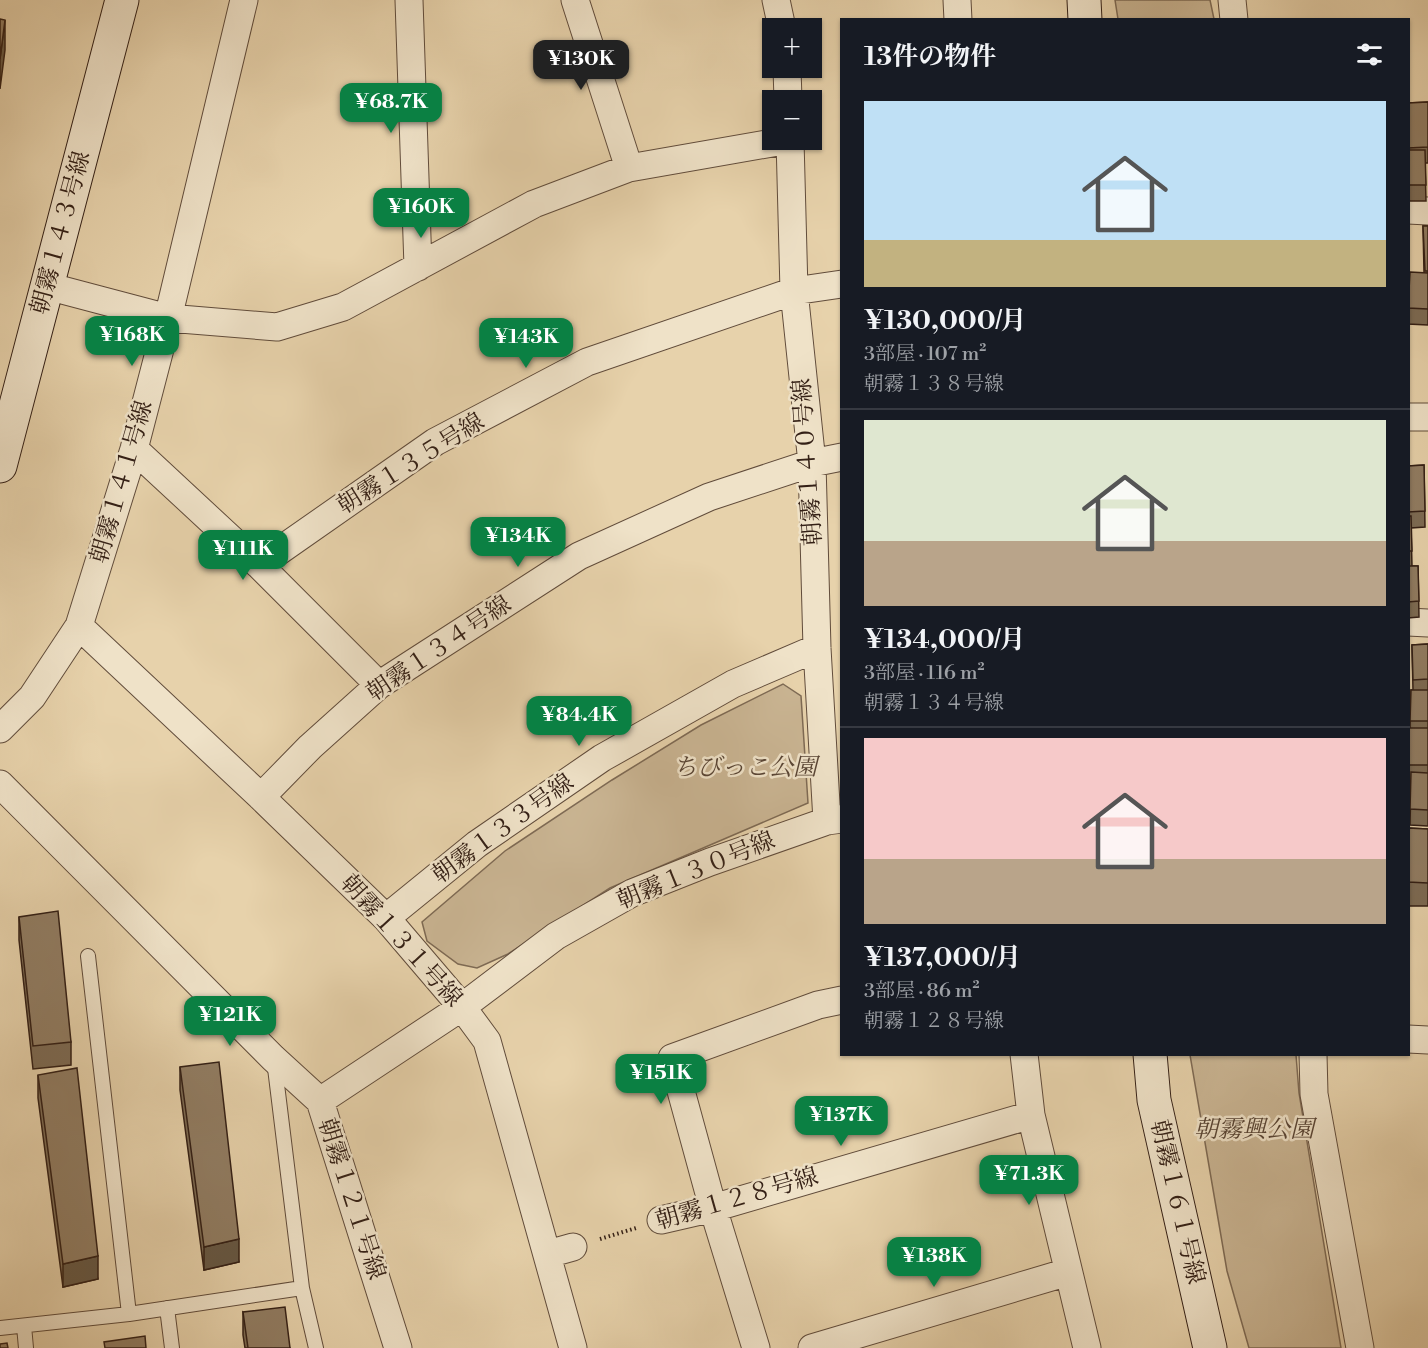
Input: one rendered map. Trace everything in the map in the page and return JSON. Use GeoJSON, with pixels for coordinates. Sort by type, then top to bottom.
{"type":"FeatureCollection","features":[{"type":"Feature","properties":{"kind":"street","name":"朝霧１４３号線"},"geometry":{"type":"LineString","coordinates":[[0,466],[122,0]]}},
{"type":"Feature","properties":{"kind":"street","name":"朝霧１４１号線"},"geometry":{"type":"LineString","coordinates":[[0,729],[32,697],[79,626],[134,449],[168,318],[244,0]]}},
{"type":"Feature","properties":{"kind":"street"},"geometry":{"type":"LineString","coordinates":[[409,0],[418,267]]}},
{"type":"Feature","properties":{"kind":"street"},"geometry":{"type":"LineString","coordinates":[[575,0],[629,168]]}},
{"type":"Feature","properties":{"kind":"street"},"geometry":{"type":"LineString","coordinates":[[776,0],[780,18]]}},
{"type":"Feature","properties":{"kind":"street"},"geometry":{"type":"LineString","coordinates":[[957,0],[958,18]]}},
{"type":"Feature","properties":{"kind":"street"},"geometry":{"type":"LineString","coordinates":[[1084,0],[1085,18]]}},
{"type":"Feature","properties":{"kind":"street"},"geometry":{"type":"LineString","coordinates":[[1232,0],[1234,18]]}},
{"type":"Feature","properties":{"kind":"street"},"geometry":{"type":"LineString","coordinates":[[47,286],[168,318],[277,327],[343,307],[534,204],[629,168],[762,145]]}},
{"type":"Feature","properties":{"kind":"street","name":"朝霧１４０号線"},"geometry":{"type":"LineString","coordinates":[[790,150],[794,291],[812,463],[817,648],[834,820]]}},
{"type":"Feature","properties":{"kind":"street"},"geometry":{"type":"LineString","coordinates":[[1410,210],[1428,211]]}},
{"type":"Feature","properties":{"kind":"street","name":"朝霧１３５号線"},"geometry":{"type":"LineString","coordinates":[[259,565],[435,442],[587,362],[794,291],[840,284]]}},
{"type":"Feature","properties":{"kind":"street"},"geometry":{"type":"LineString","coordinates":[[1410,417],[1428,417]]}},
{"type":"Feature","properties":{"kind":"street"},"geometry":{"type":"LineString","coordinates":[[134,449],[259,565],[379,686]]}},
{"type":"Feature","properties":{"kind":"street","name":"朝霧１３４号線"},"geometry":{"type":"LineString","coordinates":[[261,798],[310,747],[379,686],[579,556],[709,497],[812,463],[840,457]]}},
{"type":"Feature","properties":{"kind":"street"},"geometry":{"type":"LineString","coordinates":[[1410,622],[1428,623]]}},
{"type":"Feature","properties":{"kind":"street","name":"朝霧１３１号線"},"geometry":{"type":"LineString","coordinates":[[79,626],[386,918],[462,1007],[487,1041],[561,1250],[573,1348]]}},
{"type":"Feature","properties":{"kind":"street","name":"朝霧１３３号線"},"geometry":{"type":"LineString","coordinates":[[386,918],[477,844],[602,758],[733,684],[817,648]]}},
{"type":"Feature","properties":{"kind":"street","name":"朝霧１２１号線"},"geometry":{"type":"LineString","coordinates":[[0,784],[273,1058],[320,1101],[398,1348]]}},
{"type":"Feature","properties":{"kind":"street","name":"朝霧１３０号線"},"geometry":{"type":"LineString","coordinates":[[320,1101],[462,1007],[556,936],[632,893],[710,862],[834,820]]}},
{"type":"Feature","properties":{"kind":"street"},"geometry":{"type":"LineString","coordinates":[[756,1348],[713,1208],[672,1058],[818,1005],[840,1000]]}},
{"type":"Feature","properties":{"kind":"street"},"geometry":{"type":"LineString","coordinates":[[1410,1039],[1428,1040]]}},
{"type":"Feature","properties":{"kind":"street"},"geometry":{"type":"LineString","coordinates":[[1024,1056],[1030,1115],[1087,1348]]}},
{"type":"Feature","properties":{"kind":"street","name":"朝霧１６１号線"},"geometry":{"type":"LineString","coordinates":[[1150,1056],[1154,1100],[1210,1348]]}},
{"type":"Feature","properties":{"kind":"street"},"geometry":{"type":"LineString","coordinates":[[1313,1056],[1314,1094],[1360,1348]]}},
{"type":"Feature","properties":{"kind":"street","name":"朝霧１２８号線"},"geometry":{"type":"LineString","coordinates":[[661,1220],[713,1208],[1030,1115]]}},
{"type":"Feature","properties":{"kind":"street"},"geometry":{"type":"LineString","coordinates":[[812,1348],[1068,1272]]}},
{"type":"Feature","properties":{"kind":"lane"},"geometry":{"type":"LineString","coordinates":[[88,956],[129,1314]]}},
{"type":"Feature","properties":{"kind":"lane"},"geometry":{"type":"LineString","coordinates":[[273,1058],[302,1288],[316,1348]]}},
{"type":"Feature","properties":{"kind":"lane"},"geometry":{"type":"LineString","coordinates":[[0,1328],[129,1314],[302,1288]]}},
{"type":"Feature","properties":{"kind":"lane"},"geometry":{"type":"LineString","coordinates":[[168,1308],[172,1348]]}},
{"type":"Feature","properties":{"kind":"lane"},"geometry":{"type":"LineString","coordinates":[[24,1326],[26,1348]]}},
{"type":"Feature","properties":{"kind":"path","name":"朝霧１２８号線"},"geometry":{"type":"LineString","coordinates":[[561,1250],[661,1220]]}},
{"type":"Feature","properties":{"kind":"green space"},"geometry":{"type":"Polygon","coordinates":[[[1115,0],[1210,0],[1214,18],[1118,18],[1115,0]]]}},
{"type":"Feature","properties":{"kind":"green space","name":"ちびっこ公園"},"geometry":{"type":"Polygon","coordinates":[[[783,684],[801,696],[808,803],[610,888],[508,954],[477,968],[458,964],[427,941],[422,922],[505,851],[612,780],[701,725],[783,684]]]}},
{"type":"Feature","properties":{"kind":"green space","name":"朝霧興公園"},"geometry":{"type":"Polygon","coordinates":[[[1190,1056],[1296,1056],[1299,1093],[1341,1348],[1249,1348],[1227,1271],[1190,1056]]]}},
{"type":"Feature","properties":{"kind":"building"},"geometry":{"type":"Polygon","coordinates":[[[0,19],[5,20],[0,59],[0,19]]]}},
{"type":"Feature","properties":{"kind":"building"},"geometry":{"type":"Polygon","coordinates":[[[1428,102],[1428,147],[1410,148],[1410,103],[1428,102]]]}},
{"type":"Feature","properties":{"kind":"building"},"geometry":{"type":"Polygon","coordinates":[[[1410,150],[1425,150],[1426,185],[1410,185],[1410,150]]]}},
{"type":"Feature","properties":{"kind":"building"},"geometry":{"type":"Polygon","coordinates":[[[1423,226],[1428,226],[1428,271],[1425,271],[1423,226]]]}},
{"type":"Feature","properties":{"kind":"building"},"geometry":{"type":"Polygon","coordinates":[[[1410,272],[1428,273],[1428,309],[1410,308],[1410,272]]]}},
{"type":"Feature","properties":{"kind":"building"},"geometry":{"type":"Polygon","coordinates":[[[1424,465],[1425,511],[1410,512],[1410,466],[1424,465]]]}},
{"type":"Feature","properties":{"kind":"building"},"geometry":{"type":"Polygon","coordinates":[[[1410,516],[1411,516],[1412,551],[1410,551],[1410,516]]]}},
{"type":"Feature","properties":{"kind":"building"},"geometry":{"type":"Polygon","coordinates":[[[1410,566],[1418,566],[1419,601],[1410,602],[1410,566]]]}},
{"type":"Feature","properties":{"kind":"building"},"geometry":{"type":"Polygon","coordinates":[[[1428,644],[1428,679],[1413,680],[1412,645],[1428,644]]]}},
{"type":"Feature","properties":{"kind":"building"},"geometry":{"type":"Polygon","coordinates":[[[1411,690],[1428,690],[1428,721],[1410,721],[1411,690]]]}},
{"type":"Feature","properties":{"kind":"building"},"geometry":{"type":"Polygon","coordinates":[[[1410,728],[1428,728],[1428,765],[1410,765],[1410,728]]]}},
{"type":"Feature","properties":{"kind":"building"},"geometry":{"type":"Polygon","coordinates":[[[1411,772],[1428,773],[1428,810],[1410,809],[1411,772]]]}},
{"type":"Feature","properties":{"kind":"building"},"geometry":{"type":"Polygon","coordinates":[[[1410,828],[1428,829],[1428,883],[1410,882],[1410,828]]]}},
{"type":"Feature","properties":{"kind":"building"},"geometry":{"type":"Polygon","coordinates":[[[58,911],[71,1042],[33,1046],[19,917],[58,911]]]}},
{"type":"Feature","properties":{"kind":"building"},"geometry":{"type":"Polygon","coordinates":[[[219,1062],[239,1239],[204,1247],[180,1067],[219,1062]]]}},
{"type":"Feature","properties":{"kind":"building"},"geometry":{"type":"Polygon","coordinates":[[[77,1068],[98,1256],[63,1264],[38,1075],[77,1068]]]}},
{"type":"Feature","properties":{"kind":"building"},"geometry":{"type":"Polygon","coordinates":[[[285,1307],[290,1348],[248,1348],[243,1312],[285,1307]]]}},
{"type":"Feature","properties":{"kind":"building"},"geometry":{"type":"Polygon","coordinates":[[[145,1336],[146,1348],[105,1348],[104,1342],[145,1336]]]}},
{"type":"Feature","properties":{"kind":"building"},"geometry":{"type":"Polygon","coordinates":[[[7,1343],[8,1348],[0,1348],[0,1344],[7,1343]]]}}]}
